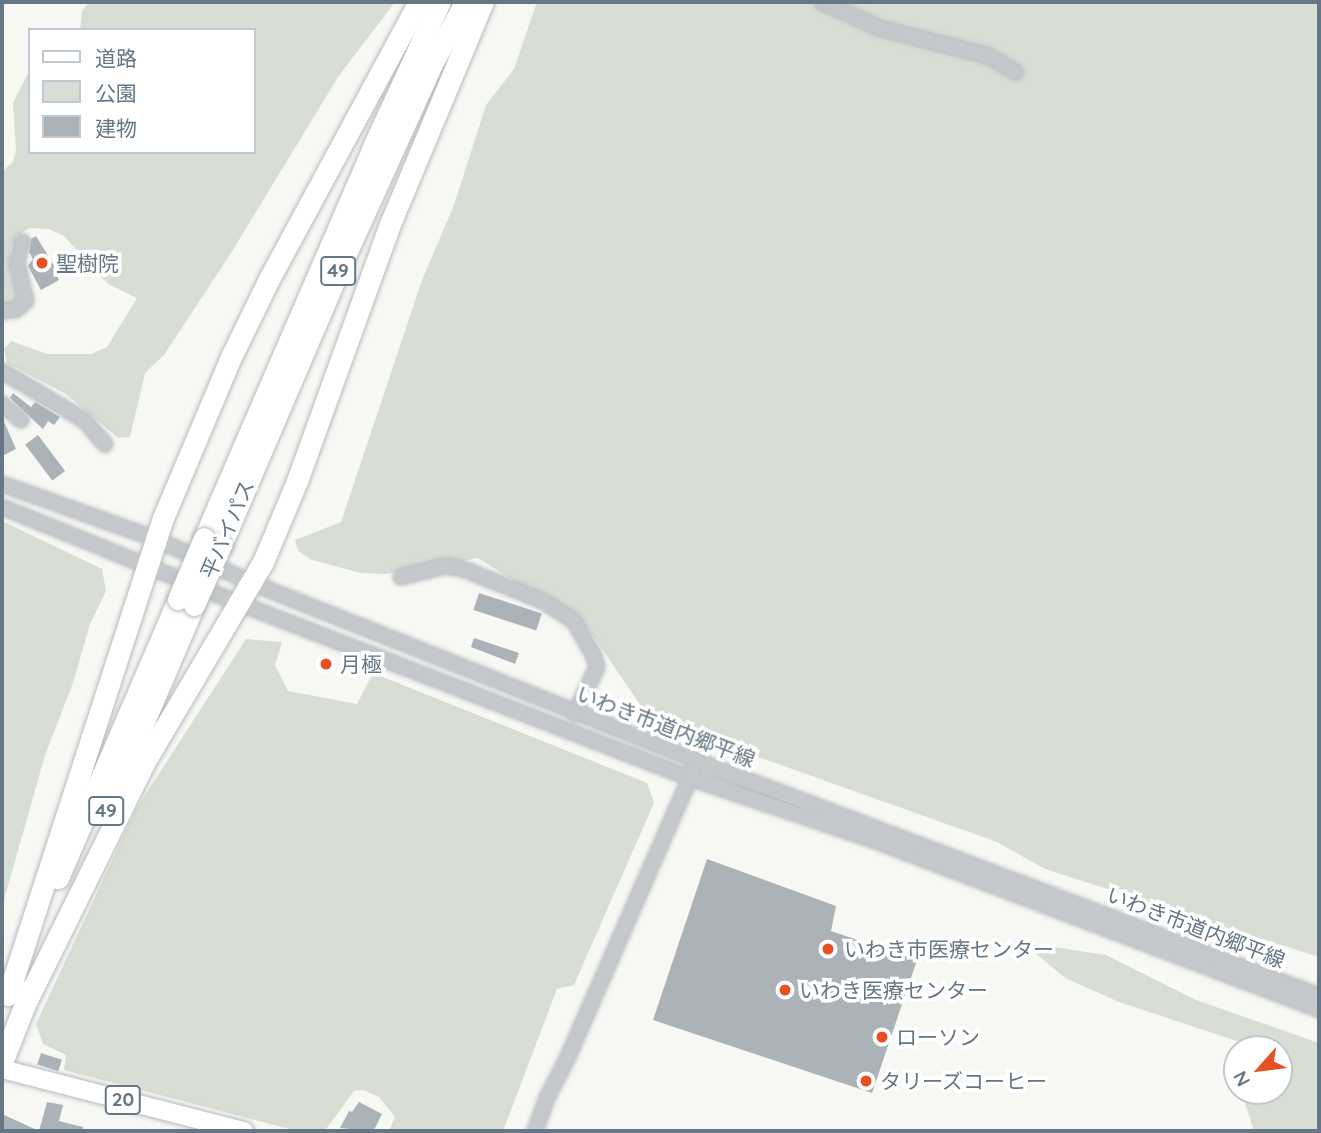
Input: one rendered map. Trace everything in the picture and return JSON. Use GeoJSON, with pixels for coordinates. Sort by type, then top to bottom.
{"type":"FeatureCollection","features":[{"type":"Feature","properties":{"kind":"highway"},"geometry":{"type":"LineString","coordinates":[[12,1007],[156,539],[232,355],[269,279],[419,2]]}},
{"type":"Feature","properties":{"kind":"highway","name":"平バイパス"},"geometry":{"type":"LineString","coordinates":[[2,1062],[12,1007],[212,541],[372,149],[440,2]]}},
{"type":"Feature","properties":{"kind":"highway","name":"平バイパス"},"geometry":{"type":"LineString","coordinates":[[212,541],[431,66],[465,2]]}},
{"type":"Feature","properties":{"kind":"highway"},"geometry":{"type":"LineString","coordinates":[[12,1007],[145,763],[252,583],[297,481],[419,152],[484,2]]}},
{"type":"Feature","properties":{"kind":"main road","name":"20"},"geometry":{"type":"LineString","coordinates":[[2,1069],[244,1131]]}},
{"type":"Feature","properties":{"kind":"street"},"geometry":{"type":"LineString","coordinates":[[822,2],[879,28],[989,56],[1016,72]]}},
{"type":"Feature","properties":{"kind":"street"},"geometry":{"type":"LineString","coordinates":[[2,311],[15,310],[26,302],[17,262],[22,242]]}},
{"type":"Feature","properties":{"kind":"street"},"geometry":{"type":"LineString","coordinates":[[2,371],[83,420],[105,444]]}},
{"type":"Feature","properties":{"kind":"street"},"geometry":{"type":"LineString","coordinates":[[2,404],[21,421]]}},
{"type":"Feature","properties":{"kind":"street","name":"いわき市道内郷平線"},"geometry":{"type":"LineString","coordinates":[[2,484],[156,539],[252,583],[697,761],[1319,996]]}},
{"type":"Feature","properties":{"kind":"street","name":"いわき市道内郷平線"},"geometry":{"type":"LineString","coordinates":[[2,507],[241,604],[690,778],[873,840],[1319,1009]]}},
{"type":"Feature","properties":{"kind":"street"},"geometry":{"type":"LineString","coordinates":[[401,577],[445,566],[463,569],[542,601],[574,621],[597,667],[575,713]]}},
{"type":"Feature","properties":{"kind":"street"},"geometry":{"type":"LineString","coordinates":[[535,1131],[697,761]]}},
{"type":"Feature","properties":{"kind":"green space"},"geometry":{"type":"Polygon","coordinates":[[[89,2],[395,2],[338,77],[231,253],[164,355],[145,373],[130,437],[118,438],[66,394],[7,363],[4,349],[11,341],[47,354],[91,354],[107,347],[137,298],[108,284],[64,236],[49,229],[30,228],[17,235],[10,249],[10,265],[17,295],[16,302],[10,306],[4,305],[2,172],[13,162],[16,151],[13,103],[28,73],[28,154],[256,154],[256,28],[80,28],[82,11],[89,2]]]}},
{"type":"Feature","properties":{"kind":"green space"},"geometry":{"type":"Polygon","coordinates":[[[537,2],[1319,2],[1319,957],[1045,869],[997,842],[649,718],[588,628],[478,558],[386,574],[361,573],[312,560],[298,551],[295,540],[341,522],[422,280],[454,205],[486,105],[514,69],[537,2]]]}},
{"type":"Feature","properties":{"kind":"green space"},"geometry":{"type":"Polygon","coordinates":[[[2,521],[102,569],[106,591],[90,624],[73,683],[45,755],[2,907],[2,521]]]}},
{"type":"Feature","properties":{"kind":"green space"},"geometry":{"type":"Polygon","coordinates":[[[246,639],[282,642],[275,665],[288,691],[357,704],[373,673],[647,783],[654,803],[574,985],[557,989],[503,1131],[389,1131],[395,1117],[379,1097],[363,1090],[354,1091],[326,1129],[297,1131],[64,1070],[66,1055],[43,1044],[36,1024],[136,809],[246,639]]]}},
{"type":"Feature","properties":{"kind":"green space"},"geometry":{"type":"Polygon","coordinates":[[[1022,942],[1106,955],[1196,1000],[1319,1043],[1319,1131],[1254,1131],[1246,1105],[1293,1105],[1293,1035],[1223,1036],[1119,1002],[1065,978],[1022,942]]]}},
{"type":"Feature","properties":{"kind":"building","name":"聖樹院"},"geometry":{"type":"Polygon","coordinates":[[[36,236],[61,272],[56,274],[59,280],[41,290],[28,266],[33,259],[29,252],[31,239],[36,236]]]}},
{"type":"Feature","properties":{"kind":"building"},"geometry":{"type":"Polygon","coordinates":[[[13,393],[31,407],[35,402],[60,417],[54,425],[48,421],[43,429],[10,398],[13,393]]]}},
{"type":"Feature","properties":{"kind":"building"},"geometry":{"type":"Polygon","coordinates":[[[2,417],[16,449],[2,456],[2,417]]]}},
{"type":"Feature","properties":{"kind":"building"},"geometry":{"type":"Polygon","coordinates":[[[38,435],[65,471],[52,481],[25,445],[38,435]]]}},
{"type":"Feature","properties":{"kind":"building"},"geometry":{"type":"Polygon","coordinates":[[[479,593],[542,613],[536,631],[473,610],[479,593]]]}},
{"type":"Feature","properties":{"kind":"building"},"geometry":{"type":"Polygon","coordinates":[[[474,638],[519,653],[515,664],[471,647],[474,638]]]}},
{"type":"Feature","properties":{"kind":"building","name":"いわき医療センター"},"geometry":{"type":"Polygon","coordinates":[[[707,859],[836,906],[831,931],[917,960],[872,1093],[653,1020],[707,859]]]}},
{"type":"Feature","properties":{"kind":"building"},"geometry":{"type":"Polygon","coordinates":[[[41,1053],[62,1060],[58,1071],[37,1064],[41,1053]]]}},
{"type":"Feature","properties":{"kind":"building"},"geometry":{"type":"Polygon","coordinates":[[[47,1102],[63,1105],[59,1121],[83,1127],[83,1131],[39,1131],[47,1102]]]}},
{"type":"Feature","properties":{"kind":"building"},"geometry":{"type":"Polygon","coordinates":[[[359,1102],[382,1114],[375,1128],[372,1131],[340,1128],[349,1111],[352,1112],[359,1102]]]}},
{"type":"Feature","properties":{"kind":"building"},"geometry":{"type":"Polygon","coordinates":[[[2,1114],[39,1131],[2,1131],[2,1114]]]}},
{"type":"Feature","properties":{"kind":"place","name":"聖樹院"},"geometry":{"type":"Point","coordinates":[42,263]}},
{"type":"Feature","properties":{"kind":"place","name":"月極"},"geometry":{"type":"Point","coordinates":[326,664]}},
{"type":"Feature","properties":{"kind":"place","name":"いわき市医療センター"},"geometry":{"type":"Point","coordinates":[828,949]}},
{"type":"Feature","properties":{"kind":"place","name":"いわき医療センター"},"geometry":{"type":"Point","coordinates":[785,990]}},
{"type":"Feature","properties":{"kind":"place","name":"ローソン"},"geometry":{"type":"Point","coordinates":[882,1037]}},
{"type":"Feature","properties":{"kind":"place","name":"タリーズコーヒー"},"geometry":{"type":"Point","coordinates":[866,1081]}}]}
